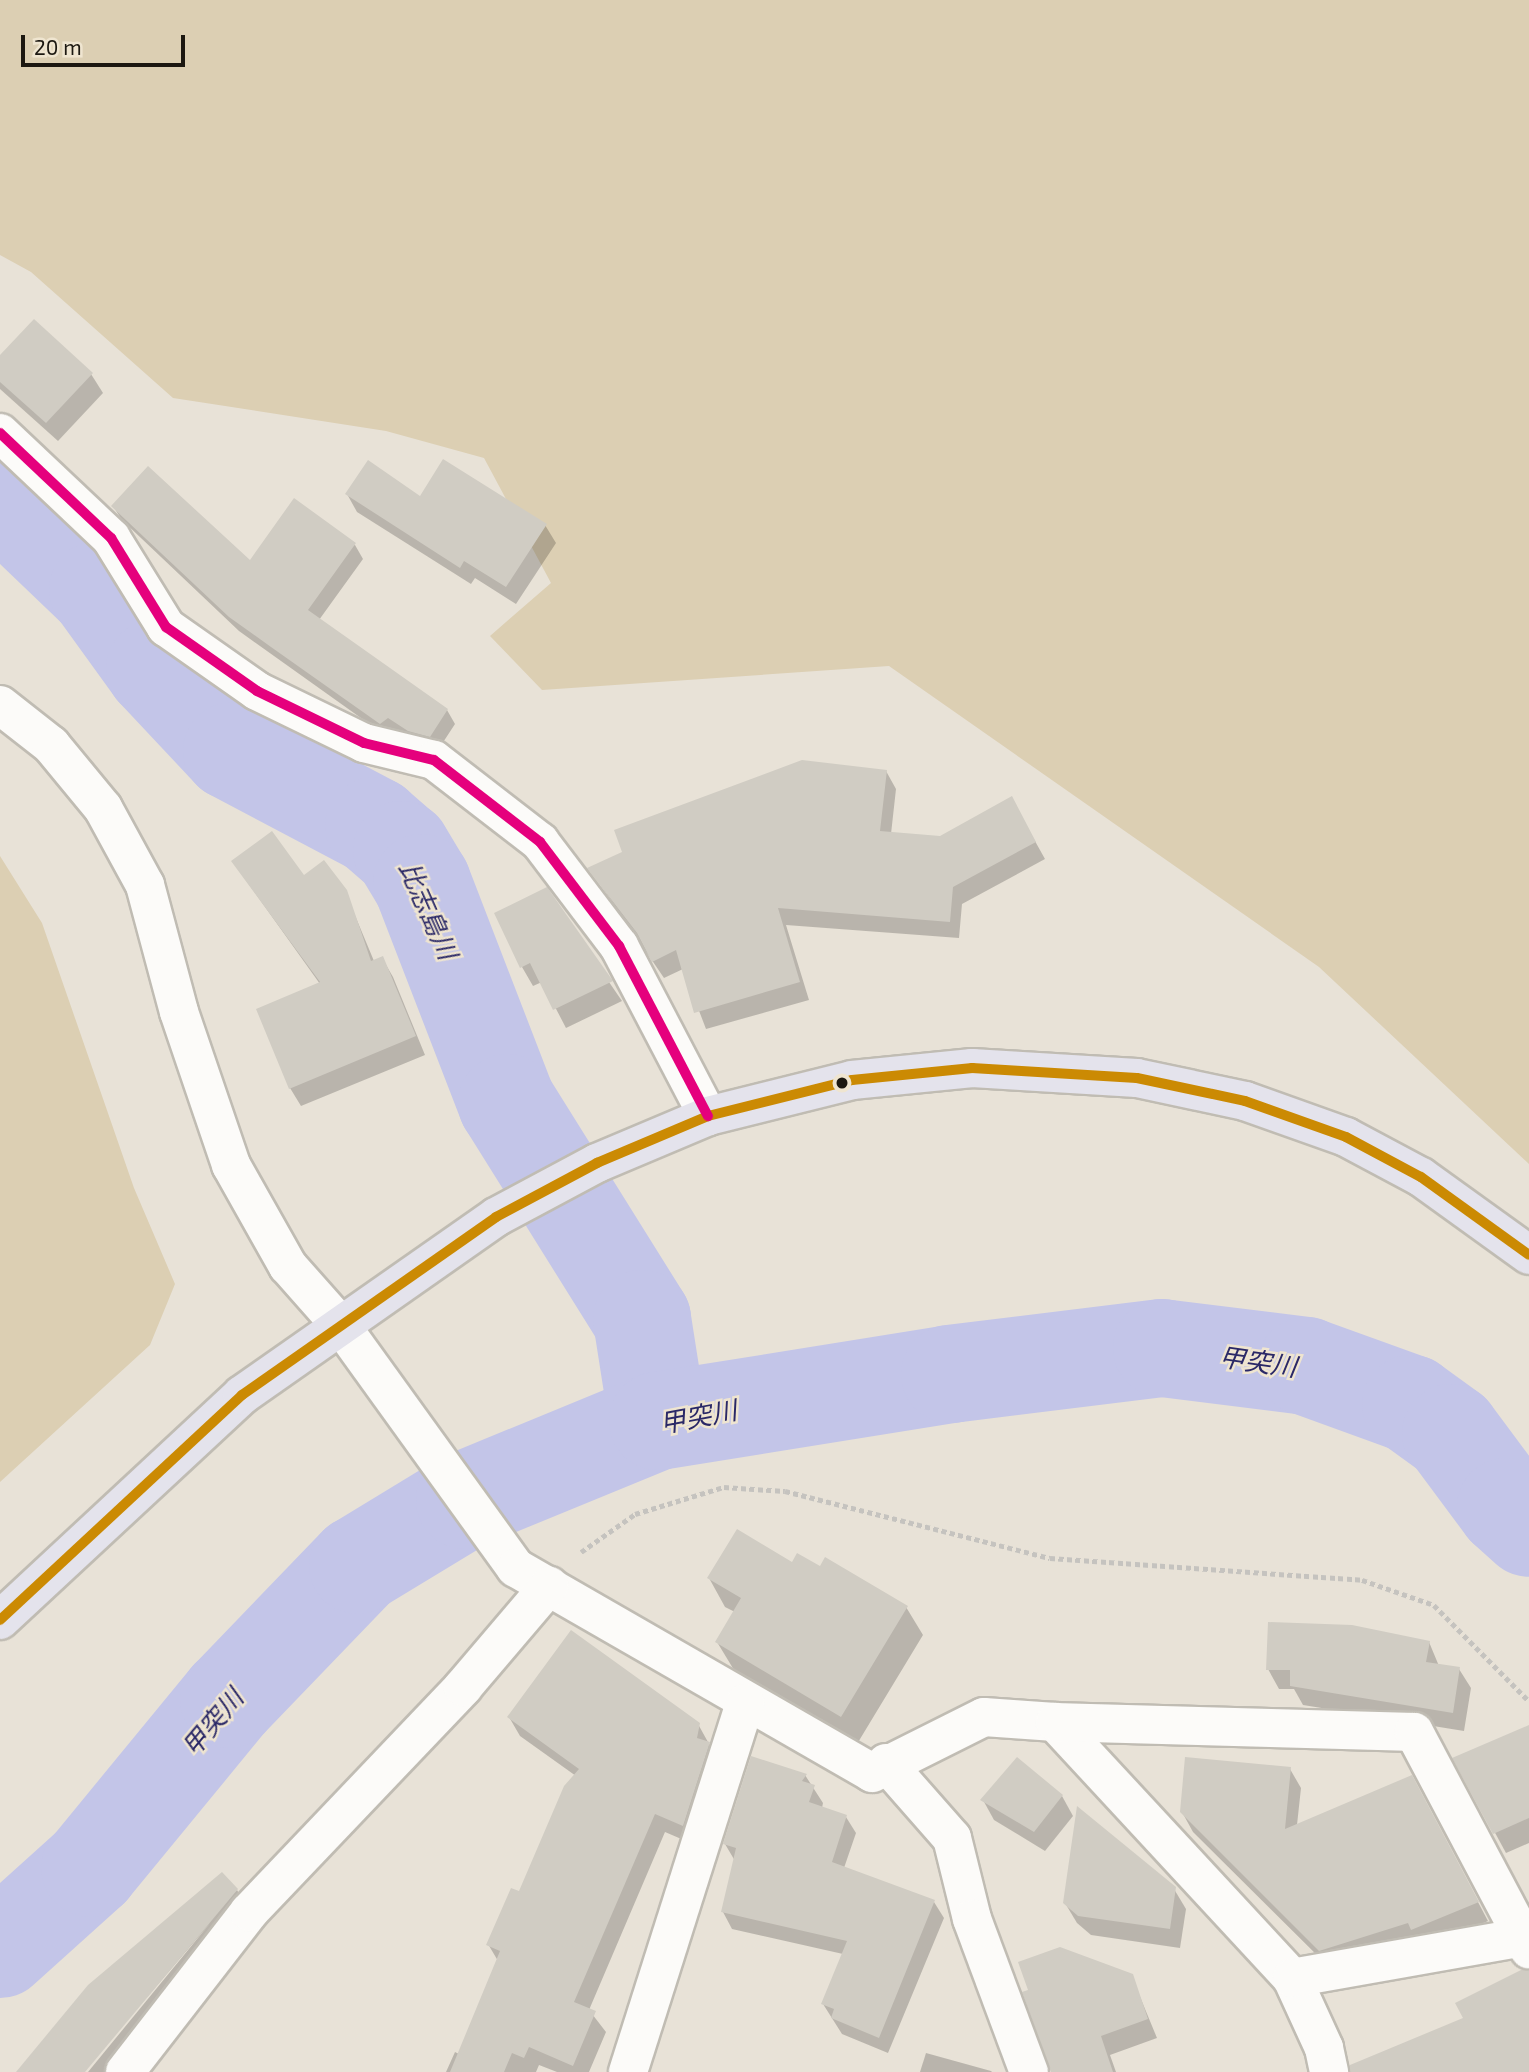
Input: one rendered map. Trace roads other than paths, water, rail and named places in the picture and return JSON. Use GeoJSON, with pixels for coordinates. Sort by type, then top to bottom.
{"type":"FeatureCollection","features":[{"type":"Feature","properties":{"kind":"highway"},"geometry":{"type":"LineString","coordinates":[[0,1620],[242,1395],[496,1217],[597,1163],[708,1116],[852,1080],[972,1068],[1137,1079],[1245,1101],[1346,1137],[1421,1177],[1529,1255]]}},
{"type":"Feature","properties":{"kind":"street"},"geometry":{"type":"LineString","coordinates":[[0,433],[111,538],[166,627],[257,691],[364,743],[434,760],[540,842],[619,946],[708,1116]]}},
{"type":"Feature","properties":{"kind":"street"},"geometry":{"type":"LineString","coordinates":[[0,705],[51,745],[103,808],[139,874],[179,1012],[231,1165],[288,1266],[342,1327],[516,1568],[745,1703],[872,1773],[887,1763],[984,1717],[1055,1722],[1415,1732],[1527,1941],[1292,1978]]}},
{"type":"Feature","properties":{"kind":"street"},"geometry":{"type":"LineString","coordinates":[[124,2072],[249,1912],[463,1688],[549,1586]]}},
{"type":"Feature","properties":{"kind":"street"},"geometry":{"type":"LineString","coordinates":[[628,2072],[745,1703]]}},
{"type":"Feature","properties":{"kind":"street"},"geometry":{"type":"LineString","coordinates":[[1055,1722],[1292,1978],[1324,2048],[1329,2072]]}},
{"type":"Feature","properties":{"kind":"street"},"geometry":{"type":"LineString","coordinates":[[887,1763],[952,1838],[972,1919],[1029,2072]]}},
{"type":"Feature","properties":{"kind":"waterway","name":"比志島川"},"geometry":{"type":"LineString","coordinates":[[0,496],[98,590],[155,669],[232,751],[374,826],[402,850],[422,883],[507,1103],[642,1319],[658,1421]]}},
{"type":"Feature","properties":{"kind":"waterway","name":"甲突川"},"geometry":{"type":"LineString","coordinates":[[0,1949],[90,1868],[229,1699],[358,1565],[465,1500],[658,1421],[950,1374],[1162,1348],[1306,1366],[1411,1404],[1451,1433],[1506,1507],[1529,1528]]}}]}
